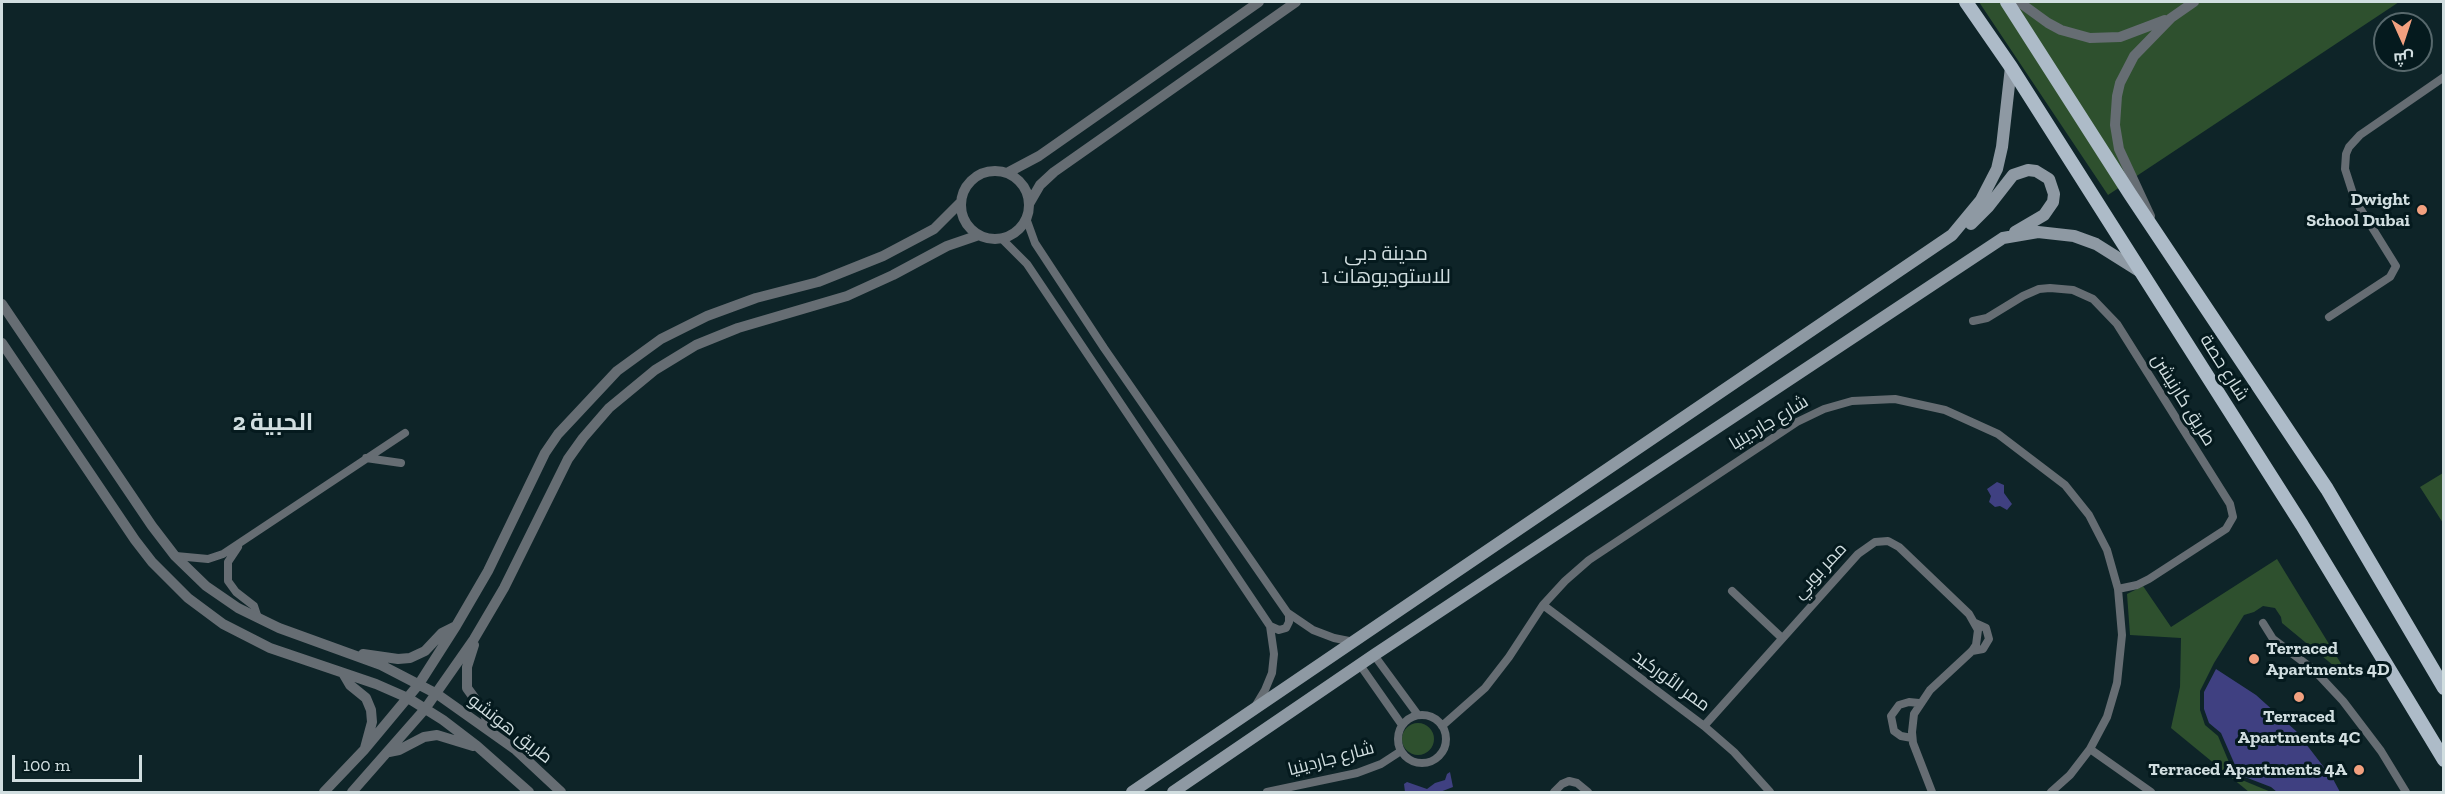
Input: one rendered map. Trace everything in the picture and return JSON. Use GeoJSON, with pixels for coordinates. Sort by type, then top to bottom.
{"type":"FeatureCollection","features":[{"type":"Feature","properties":{"kind":"main road","name":"شارع حصة"},"geometry":{"type":"LineString","coordinates":[[1966,2],[2011,67],[2302,525],[2444,760]]}},
{"type":"Feature","properties":{"kind":"main road","name":"شارع حصة"},"geometry":{"type":"LineString","coordinates":[[2007,2],[2327,489],[2444,688]]}},
{"type":"Feature","properties":{"kind":"main road"},"geometry":{"type":"LineString","coordinates":[[1952,236],[1981,201],[1997,169],[2002,147],[2011,67]]}},
{"type":"Feature","properties":{"kind":"main road"},"geometry":{"type":"LineString","coordinates":[[1132,792],[1952,236],[1980,215],[2013,175],[2028,170],[2043,174],[2052,187],[2053,202],[2044,215],[2003,238],[1374,655],[1173,792]]}},
{"type":"Feature","properties":{"kind":"main road"},"geometry":{"type":"LineString","coordinates":[[2003,238],[2038,232],[2074,236],[2097,244],[2141,272]]}},
{"type":"Feature","properties":{"kind":"street"},"geometry":{"type":"LineString","coordinates":[[1006,173],[1039,156],[1259,2]]}},
{"type":"Feature","properties":{"kind":"street"},"geometry":{"type":"LineString","coordinates":[[352,792],[425,709],[474,639],[508,580],[568,459],[609,408],[641,381],[673,357],[717,335],[847,296],[947,246],[980,235],[1000,238],[1016,231],[1026,218],[1029,204],[1040,185],[1054,172],[1296,2]]}},
{"type":"Feature","properties":{"kind":"street"},"geometry":{"type":"LineString","coordinates":[[2019,2],[2061,30],[2090,38],[2120,36],[2170,18]]}},
{"type":"Feature","properties":{"kind":"street"},"geometry":{"type":"LineString","coordinates":[[2154,228],[2119,149],[2115,111],[2120,83],[2134,56],[2170,18],[2194,2]]}},
{"type":"Feature","properties":{"kind":"street"},"geometry":{"type":"LineString","coordinates":[[2329,317],[2390,277],[2396,266],[2355,200],[2345,169],[2349,147],[2360,135],[2444,77]]}},
{"type":"Feature","properties":{"kind":"street"},"geometry":{"type":"LineString","coordinates":[[980,235],[964,220],[961,202],[963,192],[976,176],[996,171],[1006,173],[1018,180],[1029,204]]}},
{"type":"Feature","properties":{"kind":"street"},"geometry":{"type":"LineString","coordinates":[[324,792],[364,750],[419,684],[488,571],[537,468],[552,444],[596,392],[630,359],[668,335],[707,316],[756,298],[818,282],[883,256],[934,229],[961,202]]}},
{"type":"Feature","properties":{"kind":"street"},"geometry":{"type":"LineString","coordinates":[[1026,218],[1035,243],[1066,291],[1180,460],[1287,612],[1290,618],[1286,628],[1279,630],[1270,626]]}},
{"type":"Feature","properties":{"kind":"street"},"geometry":{"type":"LineString","coordinates":[[1000,238],[1027,264],[1270,626],[1274,654],[1272,673],[1265,690],[1249,713]]}},
{"type":"Feature","properties":{"kind":"street","name":"طريق كارنيشن"},"geometry":{"type":"LineString","coordinates":[[1973,321],[1987,318],[2039,289],[2073,290],[2093,299],[2116,324],[2232,508],[2233,517],[2226,529],[2149,579],[2137,585],[2118,589]]}},
{"type":"Feature","properties":{"kind":"street"},"geometry":{"type":"LineString","coordinates":[[2,304],[152,526],[175,556],[206,586],[230,603],[258,618],[289,632],[348,653],[398,659],[410,658],[425,651],[442,633],[456,626]]}},
{"type":"Feature","properties":{"kind":"street","name":"طريق هونشو"},"geometry":{"type":"LineString","coordinates":[[2,343],[135,540],[169,580],[208,613],[247,637],[270,648],[376,684],[408,698],[477,746],[529,792]]}},
{"type":"Feature","properties":{"kind":"street","name":"شارع جاردينيا"},"geometry":{"type":"LineString","coordinates":[[1402,725],[1398,742],[1401,751],[1414,761],[1431,761],[1443,750],[1445,734],[1442,726],[1472,701],[1491,681],[1544,605],[1565,581],[1589,560],[1797,422],[1838,405],[1881,399],[1909,400],[1976,422],[1998,434],[2056,476],[2082,505],[2096,526],[2109,556],[2118,589],[2122,634],[2121,662],[2107,717],[2090,749],[2070,775],[2051,792]]}},
{"type":"Feature","properties":{"kind":"street"},"geometry":{"type":"LineString","coordinates":[[175,556],[208,559],[223,554],[405,433]]}},
{"type":"Feature","properties":{"kind":"street"},"geometry":{"type":"LineString","coordinates":[[366,458],[401,463]]}},
{"type":"Feature","properties":{"kind":"street"},"geometry":{"type":"LineString","coordinates":[[244,540],[231,556],[227,575],[231,587],[257,609],[258,618]]}},
{"type":"Feature","properties":{"kind":"street","name":"ممر بوبي"},"geometry":{"type":"LineString","coordinates":[[1704,726],[1858,554],[1869,545],[1881,541],[1899,547],[1976,623],[1986,628],[1989,639],[1983,649],[1972,651],[1919,703],[1909,702],[1899,705],[1891,716],[1894,731],[1901,736],[1912,738]]}},
{"type":"Feature","properties":{"kind":"street"},"geometry":{"type":"LineString","coordinates":[[1732,591],[1782,638]]}},
{"type":"Feature","properties":{"kind":"street","name":"ممر الأوركيد"},"geometry":{"type":"LineString","coordinates":[[1544,605],[1704,726],[1734,752],[1770,792]]}},
{"type":"Feature","properties":{"kind":"street"},"geometry":{"type":"LineString","coordinates":[[1287,612],[1313,630],[1334,638],[1355,642]]}},
{"type":"Feature","properties":{"kind":"street"},"geometry":{"type":"LineString","coordinates":[[2263,624],[2273,639],[2314,670],[2343,701],[2381,751],[2406,792]]}},
{"type":"Feature","properties":{"kind":"street"},"geometry":{"type":"LineString","coordinates":[[474,639],[465,679],[470,694],[485,713],[489,729]]}},
{"type":"Feature","properties":{"kind":"street","name":"طريق هونشو"},"geometry":{"type":"LineString","coordinates":[[348,653],[419,684],[436,694],[516,750],[561,792]]}},
{"type":"Feature","properties":{"kind":"street"},"geometry":{"type":"LineString","coordinates":[[1374,655],[1418,715]]}},
{"type":"Feature","properties":{"kind":"street"},"geometry":{"type":"LineString","coordinates":[[1360,665],[1402,725],[1409,718],[1427,715],[1442,726]]}},
{"type":"Feature","properties":{"kind":"street"},"geometry":{"type":"LineString","coordinates":[[343,673],[347,681],[366,698],[371,710],[372,722],[364,750]]}},
{"type":"Feature","properties":{"kind":"street"},"geometry":{"type":"LineString","coordinates":[[1919,703],[1913,720],[1912,738],[1916,754],[1932,792]]}},
{"type":"Feature","properties":{"kind":"street"},"geometry":{"type":"LineString","coordinates":[[389,752],[399,750],[424,737],[437,735],[451,738],[467,746],[477,746]]}},
{"type":"Feature","properties":{"kind":"street"},"geometry":{"type":"LineString","coordinates":[[2090,749],[2151,792]]}},
{"type":"Feature","properties":{"kind":"street","name":"شارع جاردينيا"},"geometry":{"type":"LineString","coordinates":[[1267,792],[1357,773],[1382,764],[1401,751]]}},
{"type":"Feature","properties":{"kind":"street"},"geometry":{"type":"LineString","coordinates":[[1554,792],[1565,782],[1573,782],[1580,784],[1588,792]]}},
{"type":"Feature","properties":{"kind":"green space"},"geometry":{"type":"Polygon","coordinates":[[[1979,2],[2399,2],[2384,12],[2373,12],[2373,19],[2108,195],[1979,2]]]}},
{"type":"Feature","properties":{"kind":"green space"},"geometry":{"type":"Polygon","coordinates":[[[2443,473],[2443,523],[2420,487],[2443,473]]]}},
{"type":"Feature","properties":{"kind":"green space"},"geometry":{"type":"Polygon","coordinates":[[[2277,559],[2351,680],[2282,623],[2275,608],[2263,606],[2244,615],[2214,663],[2200,691],[2200,710],[2205,725],[2218,736],[2231,767],[2242,780],[2271,792],[2249,792],[2171,728],[2180,687],[2181,638],[2130,635],[2127,594],[2143,586],[2171,627],[2277,559]]]}},
{"type":"Feature","properties":{"kind":"green space"},"geometry":{"type":"Polygon","coordinates":[[[1418,723],[1429,728],[1434,739],[1429,750],[1418,755],[1407,750],[1402,739],[1407,728],[1418,723]]]}},
{"type":"Feature","properties":{"kind":"shaded area"},"geometry":{"type":"Polygon","coordinates":[[[1997,482],[2004,485],[2004,493],[2012,504],[2007,510],[2000,506],[1995,507],[1989,502],[1991,496],[1987,489],[1997,482]]]}},
{"type":"Feature","properties":{"kind":"shaded area"},"geometry":{"type":"Polygon","coordinates":[[[2216,669],[2256,695],[2296,731],[2333,779],[2340,792],[2277,792],[2271,787],[2245,777],[2235,765],[2221,733],[2209,723],[2204,709],[2204,692],[2216,669]]]}},
{"type":"Feature","properties":{"kind":"shaded area"},"geometry":{"type":"Polygon","coordinates":[[[1450,772],[1453,787],[1440,792],[1405,792],[1404,784],[1407,782],[1427,789],[1445,780],[1450,772]]]}},
{"type":"Feature","properties":{"kind":"place","name":"Dwight School Dubai"},"geometry":{"type":"Point","coordinates":[2422,210]}},
{"type":"Feature","properties":{"kind":"place","name":"Terraced Apartments 4D"},"geometry":{"type":"Point","coordinates":[2254,659]}},
{"type":"Feature","properties":{"kind":"place","name":"Terraced Apartments 4C"},"geometry":{"type":"Point","coordinates":[2299,697]}},
{"type":"Feature","properties":{"kind":"place","name":"Terraced Apartments 4A"},"geometry":{"type":"Point","coordinates":[2359,770]}},
{"type":"Feature","properties":{"kind":"district","name":"مدينة دبي للاستوديوهات 1"},"geometry":{"type":"Point","coordinates":[1386,266]}},
{"type":"Feature","properties":{"kind":"district","name":"الحبية 2"},"geometry":{"type":"Point","coordinates":[273,423]}}]}
